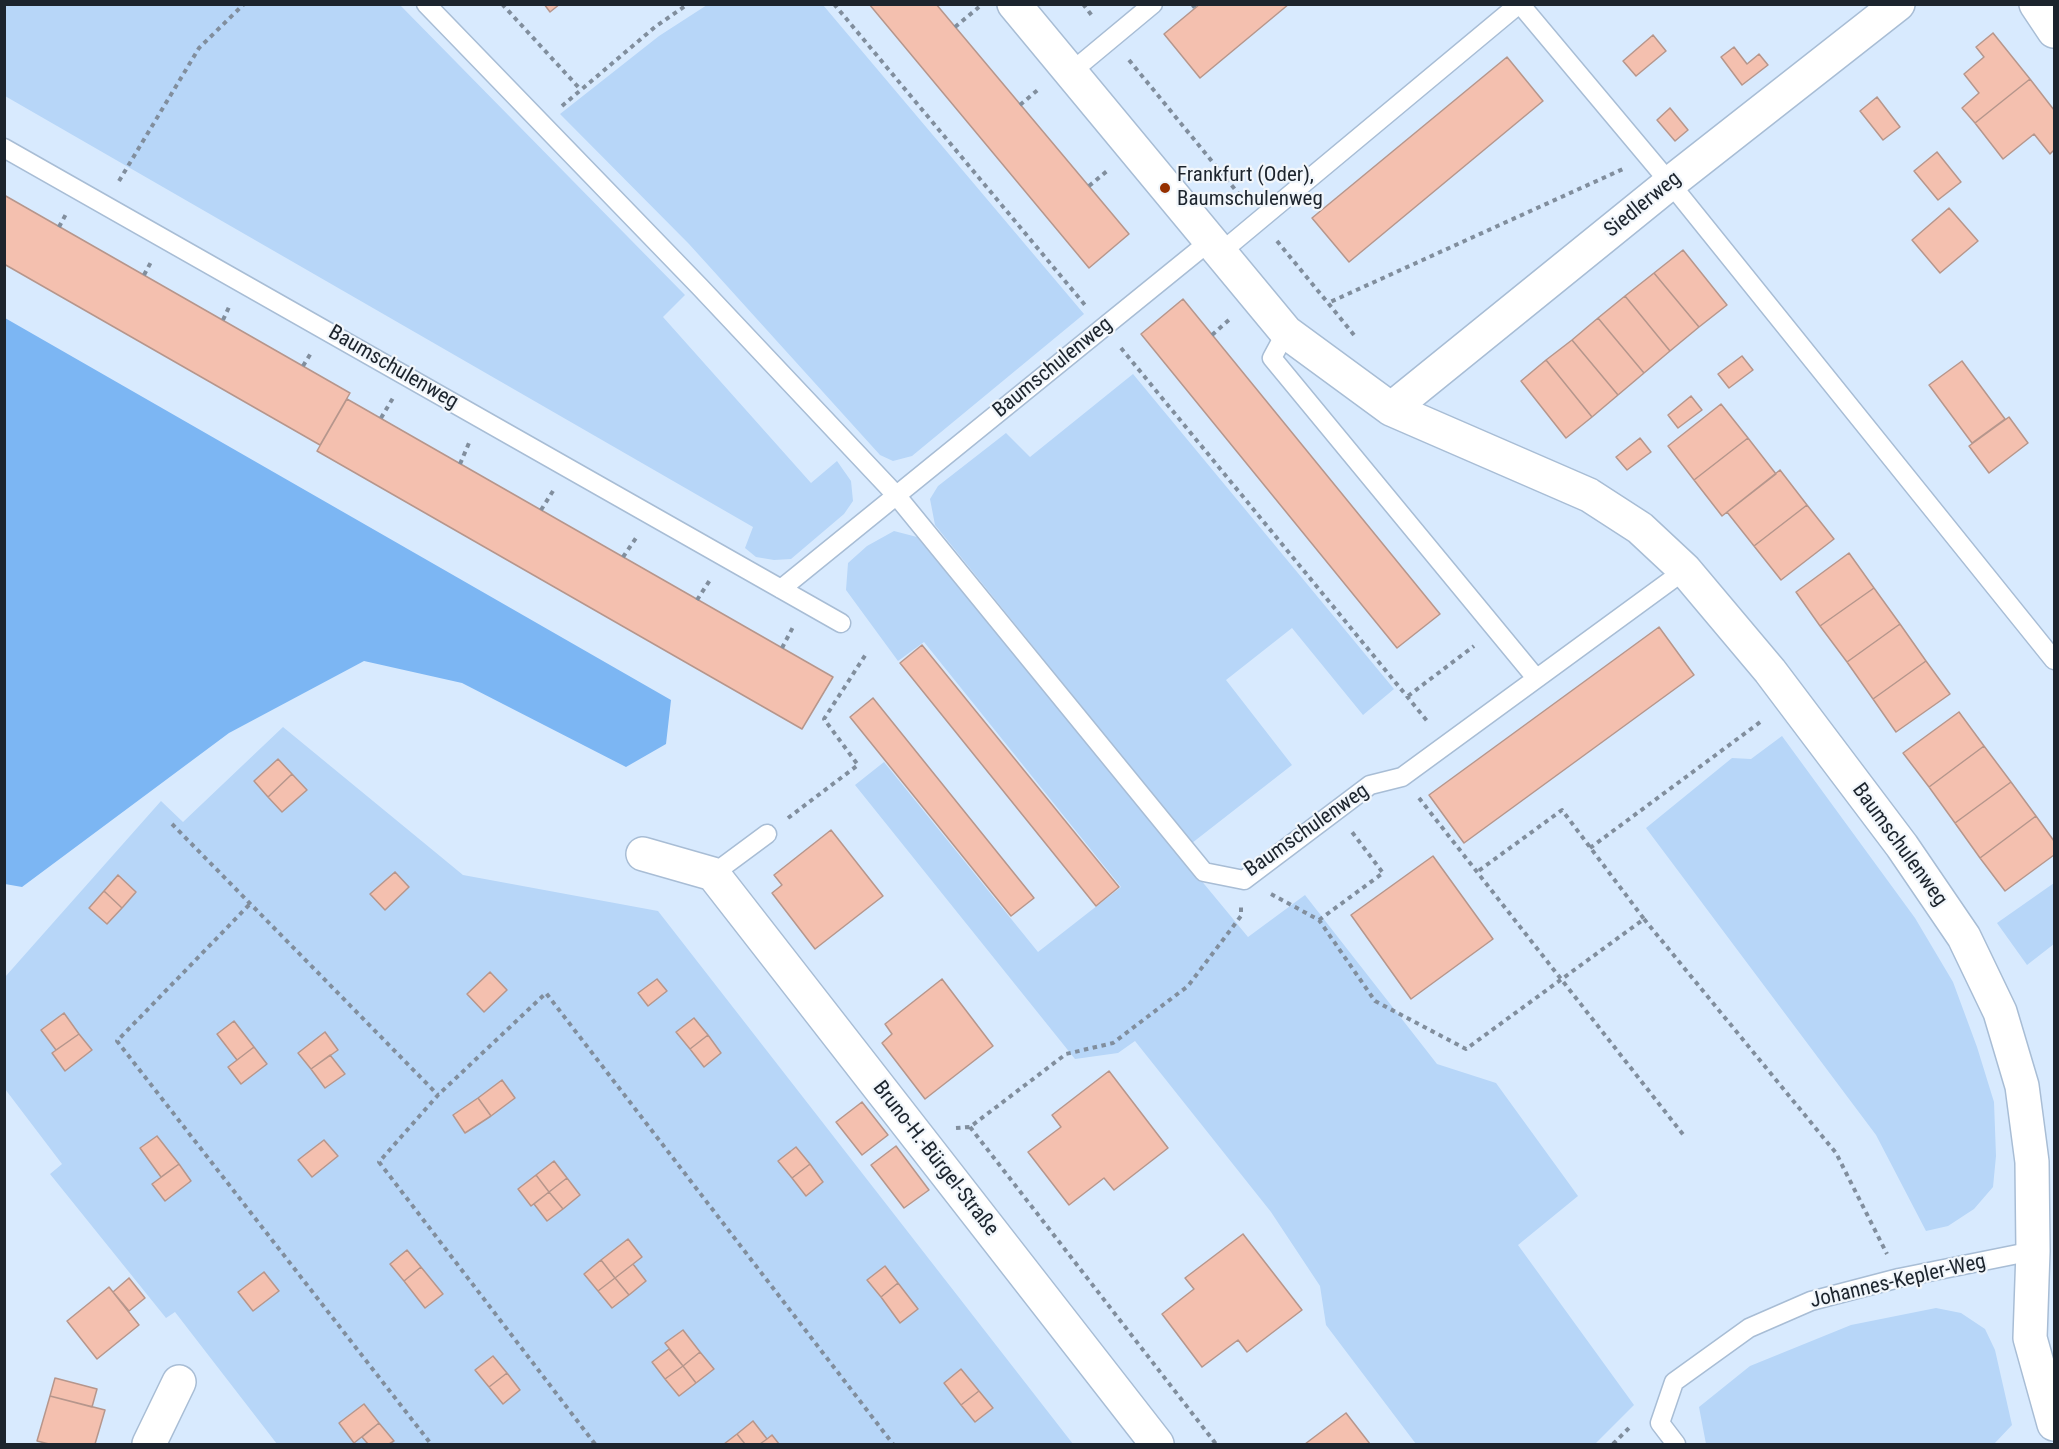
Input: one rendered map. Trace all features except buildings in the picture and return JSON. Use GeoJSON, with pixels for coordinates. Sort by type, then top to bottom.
{"type":"FeatureCollection","features":[{"type":"Feature","properties":{"kind":"street","name":"Baumschulenweg"},"geometry":{"type":"LineString","coordinates":[[1014,4],[1286,332],[1391,409],[1589,495],[1640,528],[1685,570],[1770,671],[1902,846],[1964,937],[2000,1011],[2043,1157],[2033,1251],[2030,1338],[2055,1424]]}},
{"type":"Feature","properties":{"kind":"street","name":"Siedlerweg"},"geometry":{"type":"LineString","coordinates":[[1391,409],[1670,183],[1898,4]]}},
{"type":"Feature","properties":{"kind":"street"},"geometry":{"type":"LineString","coordinates":[[2036,4],[2055,30]]}},
{"type":"Feature","properties":{"kind":"street"},"geometry":{"type":"LineString","coordinates":[[643,854],[713,874]]}},
{"type":"Feature","properties":{"kind":"street","name":"Bruno-H.-Bürgel-Straße"},"geometry":{"type":"LineString","coordinates":[[713,874],[1157,1444]]}},
{"type":"Feature","properties":{"kind":"street"},"geometry":{"type":"LineString","coordinates":[[149,1444],[179,1382]]}},
{"type":"Feature","properties":{"kind":"lane","name":"Baumschulenweg"},"geometry":{"type":"LineString","coordinates":[[426,4],[700,287],[896,495],[1204,872],[1244,880],[1370,785],[1402,777],[1685,570]]}},
{"type":"Feature","properties":{"kind":"lane"},"geometry":{"type":"LineString","coordinates":[[1070,73],[1153,4]]}},
{"type":"Feature","properties":{"kind":"lane","name":"Baumschulenweg"},"geometry":{"type":"LineString","coordinates":[[781,589],[1103,327],[1215,247],[1260,220],[1520,4]]}},
{"type":"Feature","properties":{"kind":"lane"},"geometry":{"type":"LineString","coordinates":[[1520,4],[1670,183],[2055,660]]}},
{"type":"Feature","properties":{"kind":"lane","name":"Baumschulenweg"},"geometry":{"type":"LineString","coordinates":[[4,148],[841,623]]}},
{"type":"Feature","properties":{"kind":"lane"},"geometry":{"type":"LineString","coordinates":[[1286,332],[1272,358],[1536,678]]}},
{"type":"Feature","properties":{"kind":"lane"},"geometry":{"type":"LineString","coordinates":[[713,874],[767,834]]}},
{"type":"Feature","properties":{"kind":"lane","name":"Johannes-Kepler-Weg"},"geometry":{"type":"LineString","coordinates":[[1676,1444],[1660,1423],[1674,1382],[1749,1328],[1811,1301],[1899,1278],[2033,1251]]}},
{"type":"Feature","properties":{"kind":"path"},"geometry":{"type":"LineString","coordinates":[[105,204],[199,48],[244,4]]}},
{"type":"Feature","properties":{"kind":"path"},"geometry":{"type":"LineString","coordinates":[[502,4],[581,90]]}},
{"type":"Feature","properties":{"kind":"path"},"geometry":{"type":"LineString","coordinates":[[542,123],[655,27],[688,4]]}},
{"type":"Feature","properties":{"kind":"path"},"geometry":{"type":"LineString","coordinates":[[834,4],[1408,696],[1445,744]]}},
{"type":"Feature","properties":{"kind":"path"},"geometry":{"type":"LineString","coordinates":[[955,27],[982,4]]}},
{"type":"Feature","properties":{"kind":"path"},"geometry":{"type":"LineString","coordinates":[[1083,4],[1355,337]]}},
{"type":"Feature","properties":{"kind":"path"},"geometry":{"type":"LineString","coordinates":[[1328,303],[1648,157]]}},
{"type":"Feature","properties":{"kind":"path"},"geometry":{"type":"LineString","coordinates":[[1408,696],[1496,629]]}},
{"type":"Feature","properties":{"kind":"path"},"geometry":{"type":"LineString","coordinates":[[767,834],[858,765],[824,719],[866,654]]}},
{"type":"Feature","properties":{"kind":"path"},"geometry":{"type":"LineString","coordinates":[[1590,848],[1792,699]]}},
{"type":"Feature","properties":{"kind":"path"},"geometry":{"type":"LineString","coordinates":[[1402,777],[1685,1137]]}},
{"type":"Feature","properties":{"kind":"path"},"geometry":{"type":"LineString","coordinates":[[1477,872],[1562,810],[1644,919],[1836,1153],[1899,1278]]}},
{"type":"Feature","properties":{"kind":"path"},"geometry":{"type":"LineString","coordinates":[[1319,920],[1383,873],[1336,811]]}},
{"type":"Feature","properties":{"kind":"path"},"geometry":{"type":"LineString","coordinates":[[172,824],[438,1095]]}},
{"type":"Feature","properties":{"kind":"path"},"geometry":{"type":"LineString","coordinates":[[1244,880],[1319,920],[1375,1001],[1466,1049],[1644,919]]}},
{"type":"Feature","properties":{"kind":"path"},"geometry":{"type":"LineString","coordinates":[[249,905],[117,1041],[431,1444]]}},
{"type":"Feature","properties":{"kind":"path"},"geometry":{"type":"LineString","coordinates":[[913,1131],[970,1127],[1066,1054],[1113,1043],[1188,986],[1241,916]]}},
{"type":"Feature","properties":{"kind":"path"},"geometry":{"type":"LineString","coordinates":[[595,1444],[379,1162],[438,1095],[546,993],[893,1444]]}},
{"type":"Feature","properties":{"kind":"path"},"geometry":{"type":"LineString","coordinates":[[970,1127],[1216,1444]]}},
{"type":"Feature","properties":{"kind":"shaded area"},"geometry":{"type":"Polygon","coordinates":[[[5,4],[400,5],[685,295],[663,317],[811,483],[837,461],[851,481],[853,501],[844,514],[791,559],[774,560],[756,557],[745,548],[753,527],[5,96],[5,4]]]}},
{"type":"Feature","properties":{"kind":"shaded area"},"geometry":{"type":"Polygon","coordinates":[[[707,5],[823,5],[1084,314],[912,456],[893,461],[880,455],[689,244],[560,114],[659,36],[707,5]]]}},
{"type":"Feature","properties":{"kind":"shaded area"},"geometry":{"type":"Polygon","coordinates":[[[5,318],[671,700],[666,744],[626,767],[462,683],[364,661],[229,733],[22,887],[5,884],[5,318]]]}},
{"type":"Feature","properties":{"kind":"shaded area"},"geometry":{"type":"Polygon","coordinates":[[[1133,374],[1394,689],[1363,715],[1292,628],[1226,680],[1292,765],[1192,843],[935,525],[930,499],[938,486],[1006,433],[1030,457],[1133,374]]]}},
{"type":"Feature","properties":{"kind":"shaded area"},"geometry":{"type":"Polygon","coordinates":[[[894,531],[917,537],[1248,937],[1305,895],[1437,1064],[1496,1083],[1578,1196],[1518,1245],[1634,1405],[1595,1444],[1416,1444],[1326,1325],[1320,1286],[1271,1212],[1135,1041],[1118,1053],[1075,1059],[855,785],[884,762],[1038,952],[1121,887],[924,642],[898,661],[846,590],[848,563],[867,546],[894,531]]]}},
{"type":"Feature","properties":{"kind":"shaded area"},"geometry":{"type":"Polygon","coordinates":[[[283,727],[463,875],[658,911],[1073,1444],[277,1444],[175,1312],[166,1318],[50,1174],[62,1164],[5,1089],[5,977],[161,801],[183,822],[283,727]]]}},
{"type":"Feature","properties":{"kind":"shaded area"},"geometry":{"type":"Polygon","coordinates":[[[1782,736],[1915,918],[1953,982],[1977,1047],[1994,1102],[1996,1156],[1993,1187],[1974,1209],[1948,1226],[1926,1231],[1876,1135],[1646,828],[1732,758],[1751,759],[1782,736]]]}},
{"type":"Feature","properties":{"kind":"shaded area"},"geometry":{"type":"Polygon","coordinates":[[[2054,883],[2054,944],[2027,965],[1997,923],[2054,883]]]}},
{"type":"Feature","properties":{"kind":"shaded area"},"geometry":{"type":"Polygon","coordinates":[[[1936,1308],[1961,1313],[1985,1329],[1995,1350],[2012,1425],[1994,1444],[1706,1444],[1699,1407],[1750,1366],[1851,1325],[1936,1308]]]}},
{"type":"Feature","properties":{"kind":"place","name":"Frankfurt (Oder), Baumschulenweg"},"geometry":{"type":"Point","coordinates":[1165,188]}}]}
